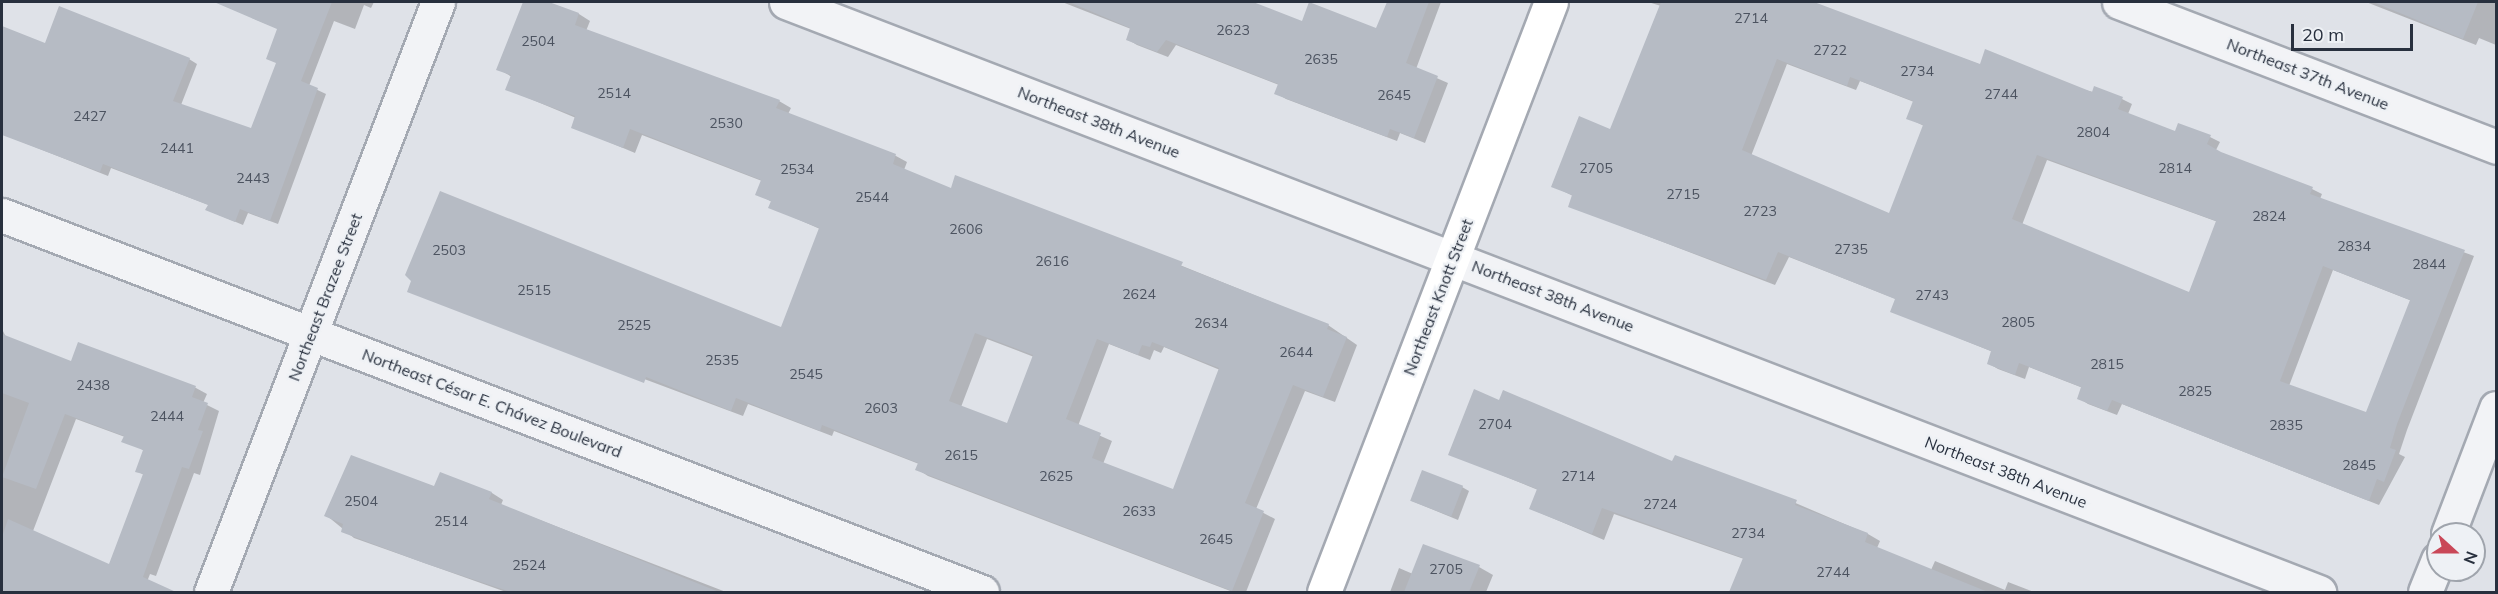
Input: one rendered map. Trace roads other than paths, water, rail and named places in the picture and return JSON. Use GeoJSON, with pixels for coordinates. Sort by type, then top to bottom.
{"type":"FeatureCollection","features":[{"type":"Feature","properties":{"kind":"street","name":"Northeast Brazee Street"},"geometry":{"type":"LineString","coordinates":[[211,592],[438,2]]}},
{"type":"Feature","properties":{"kind":"street","name":"Northeast 38th Avenue"},"geometry":{"type":"LineString","coordinates":[[786,2],[2319,592]]}},
{"type":"Feature","properties":{"kind":"street","name":"Northeast Knott Street"},"geometry":{"type":"LineString","coordinates":[[1324,592],[1551,2]]}},
{"type":"Feature","properties":{"kind":"street","name":"Northeast 37th Avenue"},"geometry":{"type":"LineString","coordinates":[[2119,2],[2496,147]]}},
{"type":"Feature","properties":{"kind":"street","name":"Northeast César E. Chávez Boulevard"},"geometry":{"type":"LineString","coordinates":[[2,214],[982,592]]}},
{"type":"Feature","properties":{"kind":"street"},"geometry":{"type":"LineString","coordinates":[[2453,522],[2496,408]]}}]}
